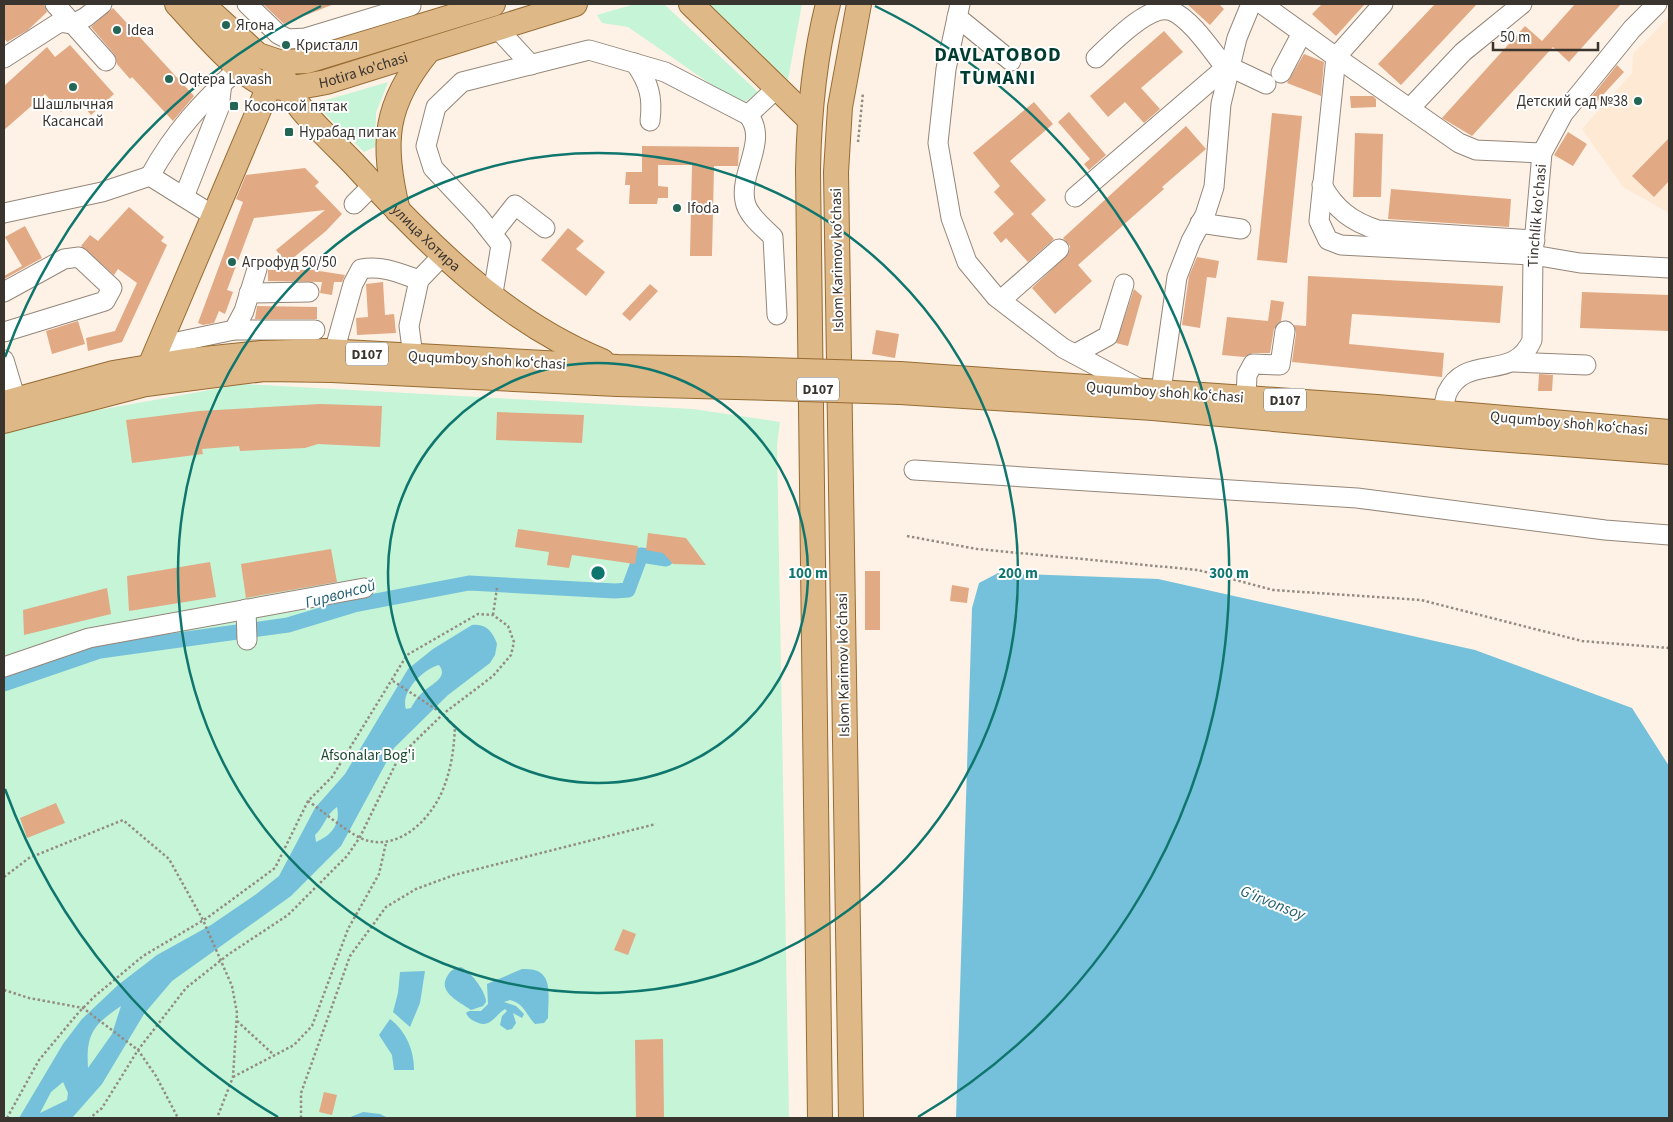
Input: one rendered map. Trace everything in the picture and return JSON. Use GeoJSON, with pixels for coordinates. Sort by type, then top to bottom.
{"type":"FeatureCollection","features":[{"type":"Feature","properties":{"kind":"main road"},"geometry":{"type":"LineString","coordinates":[[177,4],[230,76],[279,87]]}},
{"type":"Feature","properties":{"kind":"main road","name":"Hotira ko'chasi"},"geometry":{"type":"LineString","coordinates":[[202,4],[258,55],[279,62],[307,61],[413,12],[492,4]]}},
{"type":"Feature","properties":{"kind":"main road","name":"Hotira ko'chasi"},"geometry":{"type":"LineString","coordinates":[[279,87],[326,82],[575,4]]}},
{"type":"Feature","properties":{"kind":"main road"},"geometry":{"type":"LineString","coordinates":[[691,4],[809,119]]}},
{"type":"Feature","properties":{"kind":"main road","name":"Islom Karimov koʻchasi"},"geometry":{"type":"LineString","coordinates":[[820,1118],[809,119],[815,63],[828,4]]}},
{"type":"Feature","properties":{"kind":"main road","name":"Islom Karimov koʻchasi"},"geometry":{"type":"LineString","coordinates":[[850,1118],[836,172],[840,101],[859,4]]}},
{"type":"Feature","properties":{"kind":"main road"},"geometry":{"type":"LineString","coordinates":[[398,212],[388,162],[390,123],[402,85],[429,50]]}},
{"type":"Feature","properties":{"kind":"main road"},"geometry":{"type":"LineString","coordinates":[[151,365],[214,216],[279,87],[279,62]]}},
{"type":"Feature","properties":{"kind":"main road","name":"улица Хотира"},"geometry":{"type":"LineString","coordinates":[[279,87],[306,112],[398,212],[492,298],[554,339],[618,367]]}},
{"type":"Feature","properties":{"kind":"main road","name":"Ququmboy shoh koʻchasi"},"geometry":{"type":"LineString","coordinates":[[10,401],[113,373],[151,365],[261,353],[334,352],[413,356],[618,367],[736,378]]}},
{"type":"Feature","properties":{"kind":"main road","name":"Ququmboy shoh koʻchasi"},"geometry":{"type":"LineString","coordinates":[[4,420],[151,365],[332,370],[607,384],[736,378]]}},
{"type":"Feature","properties":{"kind":"main road","name":"D107"},"geometry":{"type":"LineString","coordinates":[[736,378],[900,383]]}},
{"type":"Feature","properties":{"kind":"main road","name":"Ququmboy shoh koʻchasi"},"geometry":{"type":"LineString","coordinates":[[900,383],[1152,391],[1442,412],[1669,432]]}},
{"type":"Feature","properties":{"kind":"main road","name":"Ququmboy shoh koʻchasi"},"geometry":{"type":"LineString","coordinates":[[900,383],[1472,437],[1669,452]]}},
{"type":"Feature","properties":{"kind":"street"},"geometry":{"type":"LineString","coordinates":[[55,4],[106,61]]}},
{"type":"Feature","properties":{"kind":"street"},"geometry":{"type":"LineString","coordinates":[[4,58],[60,22],[73,24],[86,17],[102,4]]}},
{"type":"Feature","properties":{"kind":"street"},"geometry":{"type":"LineString","coordinates":[[247,4],[271,28],[288,40],[305,38],[413,12]]}},
{"type":"Feature","properties":{"kind":"street"},"geometry":{"type":"LineString","coordinates":[[958,10],[946,69],[938,143],[951,218],[967,262],[1000,300],[1062,348],[1152,391],[1177,277],[1214,187],[1221,104],[1237,38],[1251,4]]}},
{"type":"Feature","properties":{"kind":"street"},"geometry":{"type":"LineString","coordinates":[[1262,4],[1459,143],[1476,150],[1542,153]]}},
{"type":"Feature","properties":{"kind":"street"},"geometry":{"type":"LineString","coordinates":[[1383,4],[1336,57],[1322,185],[1320,221],[1322,231],[1328,240],[1341,245],[1534,248]]}},
{"type":"Feature","properties":{"kind":"street"},"geometry":{"type":"LineString","coordinates":[[1410,107],[1463,52],[1522,4]]}},
{"type":"Feature","properties":{"kind":"street","name":"Tinchlik ko'chasi"},"geometry":{"type":"LineString","coordinates":[[1514,362],[1527,351],[1532,340],[1534,248],[1542,153],[1563,114],[1632,29],[1657,4]]}},
{"type":"Feature","properties":{"kind":"street"},"geometry":{"type":"LineString","coordinates":[[958,10],[1012,61]]}},
{"type":"Feature","properties":{"kind":"street"},"geometry":{"type":"LineString","coordinates":[[1096,58],[1140,20],[1155,10],[1171,10],[1185,20],[1229,66],[1266,84]]}},
{"type":"Feature","properties":{"kind":"street"},"geometry":{"type":"LineString","coordinates":[[497,28],[531,65]]}},
{"type":"Feature","properties":{"kind":"street"},"geometry":{"type":"LineString","coordinates":[[1282,73],[1302,33]]}},
{"type":"Feature","properties":{"kind":"street"},"geometry":{"type":"LineString","coordinates":[[492,298],[502,245],[433,168],[426,146],[436,107],[462,82],[589,50],[665,72],[748,115],[754,123],[757,132],[748,170],[744,201],[751,214],[773,237],[777,315]]}},
{"type":"Feature","properties":{"kind":"street"},"geometry":{"type":"LineString","coordinates":[[635,63],[648,82],[652,108],[650,121]]}},
{"type":"Feature","properties":{"kind":"street"},"geometry":{"type":"LineString","coordinates":[[1075,197],[1229,66]]}},
{"type":"Feature","properties":{"kind":"street"},"geometry":{"type":"LineString","coordinates":[[4,213],[102,192],[150,176],[167,145],[188,118],[230,76]]}},
{"type":"Feature","properties":{"kind":"street"},"geometry":{"type":"LineString","coordinates":[[184,197],[230,76]]}},
{"type":"Feature","properties":{"kind":"street"},"geometry":{"type":"LineString","coordinates":[[748,115],[777,88]]}},
{"type":"Feature","properties":{"kind":"street"},"geometry":{"type":"LineString","coordinates":[[150,176],[214,216]]}},
{"type":"Feature","properties":{"kind":"street"},"geometry":{"type":"LineString","coordinates":[[354,204],[373,185]]}},
{"type":"Feature","properties":{"kind":"street"},"geometry":{"type":"LineString","coordinates":[[1322,185],[1329,198],[1348,217],[1361,225],[1378,230],[1534,248],[1580,264],[1669,268]]}},
{"type":"Feature","properties":{"kind":"street"},"geometry":{"type":"LineString","coordinates":[[493,233],[516,205],[545,228]]}},
{"type":"Feature","properties":{"kind":"street"},"geometry":{"type":"LineString","coordinates":[[1200,223],[1241,228]]}},
{"type":"Feature","properties":{"kind":"street"},"geometry":{"type":"LineString","coordinates":[[1000,300],[1059,249]]}},
{"type":"Feature","properties":{"kind":"street"},"geometry":{"type":"LineString","coordinates":[[413,356],[409,326],[419,280],[444,254]]}},
{"type":"Feature","properties":{"kind":"street"},"geometry":{"type":"LineString","coordinates":[[4,292],[64,259],[79,257],[112,288],[105,301],[4,332]]}},
{"type":"Feature","properties":{"kind":"street"},"geometry":{"type":"LineString","coordinates":[[334,352],[353,284],[361,269],[373,266],[419,280]]}},
{"type":"Feature","properties":{"kind":"street"},"geometry":{"type":"LineString","coordinates":[[234,330],[244,311],[257,269]]}},
{"type":"Feature","properties":{"kind":"street"},"geometry":{"type":"LineString","coordinates":[[1075,354],[1108,336],[1124,284]]}},
{"type":"Feature","properties":{"kind":"street"},"geometry":{"type":"LineString","coordinates":[[249,293],[309,292]]}},
{"type":"Feature","properties":{"kind":"street"},"geometry":{"type":"LineString","coordinates":[[151,365],[234,330],[316,330]]}},
{"type":"Feature","properties":{"kind":"street"},"geometry":{"type":"LineString","coordinates":[[1246,398],[1247,375],[1254,364],[1280,365],[1285,331]]}},
{"type":"Feature","properties":{"kind":"street"},"geometry":{"type":"LineString","coordinates":[[4,360],[10,401]]}},
{"type":"Feature","properties":{"kind":"street"},"geometry":{"type":"LineString","coordinates":[[1442,412],[1447,393],[1464,372],[1476,368],[1503,366],[1514,362],[1586,365]]}},
{"type":"Feature","properties":{"kind":"street"},"geometry":{"type":"LineString","coordinates":[[914,470],[1358,498],[1605,530],[1669,535]]}},
{"type":"Feature","properties":{"kind":"street"},"geometry":{"type":"LineString","coordinates":[[4,667],[89,638],[247,624],[364,588]]}},
{"type":"Feature","properties":{"kind":"path"},"geometry":{"type":"LineString","coordinates":[[906,536],[977,549],[1198,570],[1273,590],[1421,600],[1582,641],[1669,648]]}},
{"type":"Feature","properties":{"kind":"path"},"geometry":{"type":"LineString","coordinates":[[493,615],[497,588]]}},
{"type":"Feature","properties":{"kind":"path"},"geometry":{"type":"LineString","coordinates":[[7,1118],[39,1060],[83,1008],[142,956],[203,920],[275,868],[308,801],[332,777],[408,655],[478,614],[493,615],[508,626],[514,642],[511,655],[493,676],[443,714],[400,757],[360,837],[347,856],[288,915],[222,960],[186,988],[138,1050],[102,1108],[90,1118]]}},
{"type":"Feature","properties":{"kind":"path"},"geometry":{"type":"LineString","coordinates":[[308,801],[360,837],[368,841],[386,843],[406,835],[429,814],[445,785],[454,749],[455,727],[443,714],[392,680]]}},
{"type":"Feature","properties":{"kind":"path"},"geometry":{"type":"LineString","coordinates":[[4,877],[28,858],[123,820],[169,859],[203,920],[232,986],[237,1021],[234,1077],[218,1118]]}},
{"type":"Feature","properties":{"kind":"path"},"geometry":{"type":"LineString","coordinates":[[301,1118],[301,1093],[350,956],[386,907],[416,889],[454,875],[656,824]]}},
{"type":"Feature","properties":{"kind":"path"},"geometry":{"type":"LineString","coordinates":[[234,1077],[294,1044],[312,1026],[348,929],[379,874],[386,843]]}},
{"type":"Feature","properties":{"kind":"path"},"geometry":{"type":"LineString","coordinates":[[4,990],[29,998],[83,1008],[138,1050],[156,1076],[178,1118]]}},
{"type":"Feature","properties":{"kind":"path"},"geometry":{"type":"LineString","coordinates":[[237,1021],[274,1055]]}},
{"type":"Feature","properties":{"kind":"shaded area","name":"Детский сад №38"},"geometry":{"type":"Polygon","coordinates":[[[1669,17],[1669,213],[1623,187],[1582,129],[1632,73],[1633,54],[1669,17]]]}},
{"type":"Feature","properties":{"kind":"green space"},"geometry":{"type":"Polygon","coordinates":[[[635,4],[665,5],[758,92],[741,105],[628,27],[602,23],[597,15],[635,4]]]}},
{"type":"Feature","properties":{"kind":"green space"},"geometry":{"type":"Polygon","coordinates":[[[709,4],[802,4],[788,80],[709,4]]]}},
{"type":"Feature","properties":{"kind":"green space"},"geometry":{"type":"Polygon","coordinates":[[[388,82],[376,113],[375,147],[364,152],[319,108],[323,101],[388,82]]]}},
{"type":"Feature","properties":{"kind":"green space","name":"Afsonalar Bog'i"},"geometry":{"type":"Polygon","coordinates":[[[243,384],[693,409],[780,422],[777,445],[789,1118],[4,1118],[4,434],[60,417],[243,384]]]}},
{"type":"Feature","properties":{"kind":"water","name":"G‘irvonsoy"},"geometry":{"type":"Polygon","coordinates":[[[998,573],[1158,579],[1475,650],[1632,708],[1669,766],[1669,1118],[956,1118],[972,608],[979,583],[998,573]]]}},
{"type":"Feature","properties":{"kind":"water"},"geometry":{"type":"Polygon","coordinates":[[[472,625],[481,625],[488,629],[497,644],[495,655],[490,663],[448,695],[394,748],[341,846],[291,896],[172,981],[144,1014],[102,1084],[72,1118],[19,1118],[63,1044],[82,1019],[118,985],[157,955],[211,925],[279,876],[315,808],[345,774],[408,669],[433,649],[472,625]],[[439,665],[433,667],[414,682],[406,696],[406,709],[411,708],[421,694],[438,680],[442,674],[439,665]],[[337,807],[315,835],[316,842],[334,829],[338,819],[337,807]],[[121,1006],[104,1019],[93,1031],[90,1038],[88,1068],[112,1034],[121,1006]],[[63,1082],[51,1092],[40,1113],[67,1100],[68,1093],[63,1082]]]}},
{"type":"Feature","properties":{"kind":"water"},"geometry":{"type":"Polygon","coordinates":[[[461,967],[477,982],[483,992],[486,1002],[483,1006],[471,1010],[447,991],[445,981],[448,975],[453,970],[461,967]]]}},
{"type":"Feature","properties":{"kind":"water"},"geometry":{"type":"Polygon","coordinates":[[[522,969],[540,972],[545,977],[548,991],[548,1018],[544,1023],[535,1024],[519,1004],[510,1000],[504,1002],[516,1006],[524,1014],[522,1018],[513,1013],[516,1023],[512,1029],[507,1030],[500,1025],[502,1016],[507,1011],[505,1009],[491,1021],[484,1024],[469,1018],[466,1013],[469,1011],[481,1011],[488,1004],[487,984],[522,969]]]}},
{"type":"Feature","properties":{"kind":"water"},"geometry":{"type":"Polygon","coordinates":[[[425,971],[420,1003],[410,1027],[393,1012],[398,993],[400,972],[425,971]]]}},
{"type":"Feature","properties":{"kind":"water"},"geometry":{"type":"Polygon","coordinates":[[[390,1019],[405,1035],[411,1048],[414,1070],[394,1070],[392,1055],[379,1035],[390,1019]]]}},
{"type":"Feature","properties":{"kind":"water"},"geometry":{"type":"Polygon","coordinates":[[[363,1112],[380,1114],[388,1118],[348,1118],[363,1112]]]}},
{"type":"Feature","properties":{"kind":"building"},"geometry":{"type":"Polygon","coordinates":[[[4,4],[44,4],[47,12],[28,30],[7,42],[4,38],[4,4]]]}},
{"type":"Feature","properties":{"kind":"building"},"geometry":{"type":"Polygon","coordinates":[[[263,4],[334,4],[284,24],[263,4]]]}},
{"type":"Feature","properties":{"kind":"building"},"geometry":{"type":"Polygon","coordinates":[[[1187,4],[1219,4],[1224,9],[1210,25],[1187,4]]]}},
{"type":"Feature","properties":{"kind":"building"},"geometry":{"type":"Polygon","coordinates":[[[1322,4],[1365,4],[1336,36],[1312,14],[1322,4]]]}},
{"type":"Feature","properties":{"kind":"building"},"geometry":{"type":"Polygon","coordinates":[[[1435,4],[1477,4],[1401,85],[1378,64],[1435,4]]]}},
{"type":"Feature","properties":{"kind":"building"},"geometry":{"type":"Polygon","coordinates":[[[1575,4],[1621,4],[1569,62],[1553,47],[1472,136],[1442,118],[1525,26],[1542,41],[1575,4]]]}},
{"type":"Feature","properties":{"kind":"building"},"geometry":{"type":"Polygon","coordinates":[[[113,8],[194,96],[173,121],[132,77],[130,79],[117,64],[114,54],[91,27],[113,8]]]}},
{"type":"Feature","properties":{"kind":"building"},"geometry":{"type":"Polygon","coordinates":[[[1164,31],[1183,52],[1141,88],[1160,109],[1144,123],[1125,102],[1108,117],[1090,96],[1164,31]]]}},
{"type":"Feature","properties":{"kind":"building","name":"Шашлычная Касансай"},"geometry":{"type":"Polygon","coordinates":[[[70,45],[114,94],[91,115],[77,98],[61,112],[45,94],[4,130],[4,86],[47,47],[55,57],[70,45]]]}},
{"type":"Feature","properties":{"kind":"building"},"geometry":{"type":"Polygon","coordinates":[[[1304,54],[1324,62],[1321,96],[1287,83],[1304,54]]]}},
{"type":"Feature","properties":{"kind":"building"},"geometry":{"type":"Polygon","coordinates":[[[1617,65],[1624,72],[1589,110],[1584,106],[1617,65]]]}},
{"type":"Feature","properties":{"kind":"building"},"geometry":{"type":"Polygon","coordinates":[[[1350,96],[1373,96],[1376,99],[1376,107],[1351,108],[1350,96]]]}},
{"type":"Feature","properties":{"kind":"building"},"geometry":{"type":"Polygon","coordinates":[[[1034,102],[1053,124],[1010,161],[1046,200],[1031,214],[1054,239],[1028,262],[1006,238],[1001,243],[993,233],[1014,214],[994,192],[1000,186],[973,153],[1034,102]]]}},
{"type":"Feature","properties":{"kind":"building"},"geometry":{"type":"Polygon","coordinates":[[[1069,112],[1106,155],[1089,170],[1084,164],[1090,159],[1058,122],[1069,112]]]}},
{"type":"Feature","properties":{"kind":"building"},"geometry":{"type":"Polygon","coordinates":[[[1272,113],[1302,116],[1287,263],[1257,260],[1272,113]]]}},
{"type":"Feature","properties":{"kind":"building"},"geometry":{"type":"Polygon","coordinates":[[[1186,126],[1206,149],[1078,265],[1092,281],[1055,314],[1032,288],[1069,253],[1070,246],[1063,238],[1186,126]]]}},
{"type":"Feature","properties":{"kind":"building"},"geometry":{"type":"Polygon","coordinates":[[[1568,132],[1587,144],[1573,166],[1554,155],[1568,132]]]}},
{"type":"Feature","properties":{"kind":"building"},"geometry":{"type":"Polygon","coordinates":[[[1355,133],[1383,134],[1381,197],[1353,197],[1355,133]]]}},
{"type":"Feature","properties":{"kind":"building"},"geometry":{"type":"Polygon","coordinates":[[[1669,138],[1669,181],[1654,197],[1632,176],[1669,138]]]}},
{"type":"Feature","properties":{"kind":"building"},"geometry":{"type":"Polygon","coordinates":[[[642,146],[739,147],[738,166],[714,166],[712,256],[690,256],[692,165],[658,165],[658,186],[668,187],[668,198],[658,198],[657,204],[629,204],[630,185],[625,185],[626,172],[642,172],[642,146]]]}},
{"type":"Feature","properties":{"kind":"building"},"geometry":{"type":"Polygon","coordinates":[[[305,168],[319,182],[315,186],[342,214],[326,231],[287,263],[276,250],[325,210],[254,218],[227,290],[233,292],[225,314],[219,311],[214,323],[203,325],[198,323],[243,202],[236,199],[246,175],[305,168]]]}},
{"type":"Feature","properties":{"kind":"building"},"geometry":{"type":"Polygon","coordinates":[[[1391,189],[1511,199],[1509,227],[1388,219],[1391,189]]]}},
{"type":"Feature","properties":{"kind":"building"},"geometry":{"type":"Polygon","coordinates":[[[129,207],[164,237],[161,241],[167,245],[122,342],[88,351],[86,338],[115,331],[137,283],[118,269],[114,275],[81,246],[90,235],[98,241],[129,207]]]}},
{"type":"Feature","properties":{"kind":"building"},"geometry":{"type":"Polygon","coordinates":[[[25,226],[42,258],[4,279],[4,276],[22,266],[5,237],[25,226]]]}},
{"type":"Feature","properties":{"kind":"building"},"geometry":{"type":"Polygon","coordinates":[[[568,228],[584,241],[576,249],[605,272],[586,296],[541,260],[568,228]]]}},
{"type":"Feature","properties":{"kind":"building"},"geometry":{"type":"Polygon","coordinates":[[[1197,257],[1219,261],[1216,278],[1207,277],[1200,328],[1182,325],[1189,276],[1197,257]]]}},
{"type":"Feature","properties":{"kind":"building"},"geometry":{"type":"Polygon","coordinates":[[[268,270],[313,270],[345,275],[342,282],[334,282],[332,295],[320,293],[322,282],[268,281],[268,270]]]}},
{"type":"Feature","properties":{"kind":"building"},"geometry":{"type":"Polygon","coordinates":[[[1308,276],[1503,286],[1500,323],[1352,314],[1349,344],[1444,353],[1442,377],[1292,362],[1296,333],[1294,325],[1306,326],[1308,276]]]}},
{"type":"Feature","properties":{"kind":"building"},"geometry":{"type":"Polygon","coordinates":[[[383,282],[385,315],[394,314],[396,333],[357,335],[356,318],[368,317],[366,284],[383,282]]]}},
{"type":"Feature","properties":{"kind":"building"},"geometry":{"type":"Polygon","coordinates":[[[650,284],[658,291],[630,321],[622,314],[650,284]]]}},
{"type":"Feature","properties":{"kind":"building"},"geometry":{"type":"Polygon","coordinates":[[[1134,289],[1142,296],[1128,346],[1116,343],[1134,289]]]}},
{"type":"Feature","properties":{"kind":"building"},"geometry":{"type":"Polygon","coordinates":[[[1582,292],[1669,295],[1669,331],[1580,328],[1582,292]]]}},
{"type":"Feature","properties":{"kind":"building"},"geometry":{"type":"Polygon","coordinates":[[[1271,300],[1284,302],[1281,321],[1274,329],[1270,353],[1253,353],[1244,357],[1222,355],[1227,317],[1268,321],[1271,300]]]}},
{"type":"Feature","properties":{"kind":"building"},"geometry":{"type":"Polygon","coordinates":[[[257,306],[317,307],[317,319],[255,319],[257,306]]]}},
{"type":"Feature","properties":{"kind":"building"},"geometry":{"type":"Polygon","coordinates":[[[78,321],[85,344],[52,354],[46,331],[78,321]]]}},
{"type":"Feature","properties":{"kind":"building"},"geometry":{"type":"Polygon","coordinates":[[[876,330],[899,334],[895,358],[872,354],[876,330]]]}},
{"type":"Feature","properties":{"kind":"building"},"geometry":{"type":"Polygon","coordinates":[[[1539,374],[1553,375],[1552,391],[1538,391],[1539,374]]]}},
{"type":"Feature","properties":{"kind":"building"},"geometry":{"type":"Polygon","coordinates":[[[320,404],[382,406],[380,447],[318,444],[305,448],[240,451],[239,446],[202,449],[203,454],[132,463],[126,420],[199,411],[320,404]]]}},
{"type":"Feature","properties":{"kind":"building"},"geometry":{"type":"Polygon","coordinates":[[[497,412],[584,415],[582,443],[496,440],[497,412]]]}},
{"type":"Feature","properties":{"kind":"building"},"geometry":{"type":"Polygon","coordinates":[[[518,529],[638,546],[635,564],[572,555],[569,568],[547,565],[549,552],[515,547],[518,529]]]}},
{"type":"Feature","properties":{"kind":"building"},"geometry":{"type":"Polygon","coordinates":[[[648,533],[686,538],[706,565],[673,564],[663,553],[646,550],[648,533]]]}},
{"type":"Feature","properties":{"kind":"building"},"geometry":{"type":"Polygon","coordinates":[[[331,549],[337,582],[246,598],[241,564],[331,549]]]}},
{"type":"Feature","properties":{"kind":"building"},"geometry":{"type":"Polygon","coordinates":[[[210,562],[216,597],[129,611],[127,576],[210,562]]]}},
{"type":"Feature","properties":{"kind":"building"},"geometry":{"type":"Polygon","coordinates":[[[865,571],[880,571],[880,630],[865,630],[865,571]]]}},
{"type":"Feature","properties":{"kind":"building"},"geometry":{"type":"Polygon","coordinates":[[[952,585],[969,588],[967,603],[950,601],[952,585]]]}},
{"type":"Feature","properties":{"kind":"building"},"geometry":{"type":"Polygon","coordinates":[[[107,588],[111,614],[24,635],[23,610],[107,588]]]}},
{"type":"Feature","properties":{"kind":"building"},"geometry":{"type":"Polygon","coordinates":[[[56,803],[65,823],[27,838],[20,818],[56,803]]]}},
{"type":"Feature","properties":{"kind":"building"},"geometry":{"type":"Polygon","coordinates":[[[623,929],[636,934],[628,955],[614,950],[623,929]]]}},
{"type":"Feature","properties":{"kind":"building"},"geometry":{"type":"Polygon","coordinates":[[[663,1039],[664,1118],[636,1118],[635,1040],[663,1039]]]}},
{"type":"Feature","properties":{"kind":"building"},"geometry":{"type":"Polygon","coordinates":[[[324,1092],[337,1095],[332,1115],[319,1112],[324,1092]]]}},
{"type":"Feature","properties":{"kind":"waterway","name":"Гирвонсой"},"geometry":{"type":"LineString","coordinates":[[4,684],[100,651],[288,625],[354,605],[469,583],[615,591],[628,590],[641,555],[666,559]]}},
{"type":"Feature","properties":{"kind":"place","name":"Ягона"},"geometry":{"type":"Point","coordinates":[226,25]}},
{"type":"Feature","properties":{"kind":"place","name":"Idea"},"geometry":{"type":"Point","coordinates":[117,30]}},
{"type":"Feature","properties":{"kind":"place","name":"Кристалл"},"geometry":{"type":"Point","coordinates":[286,45]}},
{"type":"Feature","properties":{"kind":"place","name":"Oqtepa Lavash"},"geometry":{"type":"Point","coordinates":[169,79]}},
{"type":"Feature","properties":{"kind":"place","name":"Шашлычная Касансай"},"geometry":{"type":"Point","coordinates":[73,87]}},
{"type":"Feature","properties":{"kind":"place","name":"Детский сад №38"},"geometry":{"type":"Point","coordinates":[1638,101]}},
{"type":"Feature","properties":{"kind":"place","name":"Косонсой пятак"},"geometry":{"type":"Point","coordinates":[234,106]}},
{"type":"Feature","properties":{"kind":"place","name":"Нурабад питак"},"geometry":{"type":"Point","coordinates":[289,132]}},
{"type":"Feature","properties":{"kind":"place","name":"Ifoda"},"geometry":{"type":"Point","coordinates":[677,208]}},
{"type":"Feature","properties":{"kind":"place","name":"Агрофуд 50/50"},"geometry":{"type":"Point","coordinates":[232,262]}},
{"type":"Feature","properties":{"kind":"district","name":"DAVLATOBOD TUMANI"},"geometry":{"type":"Point","coordinates":[998,66]}}]}
